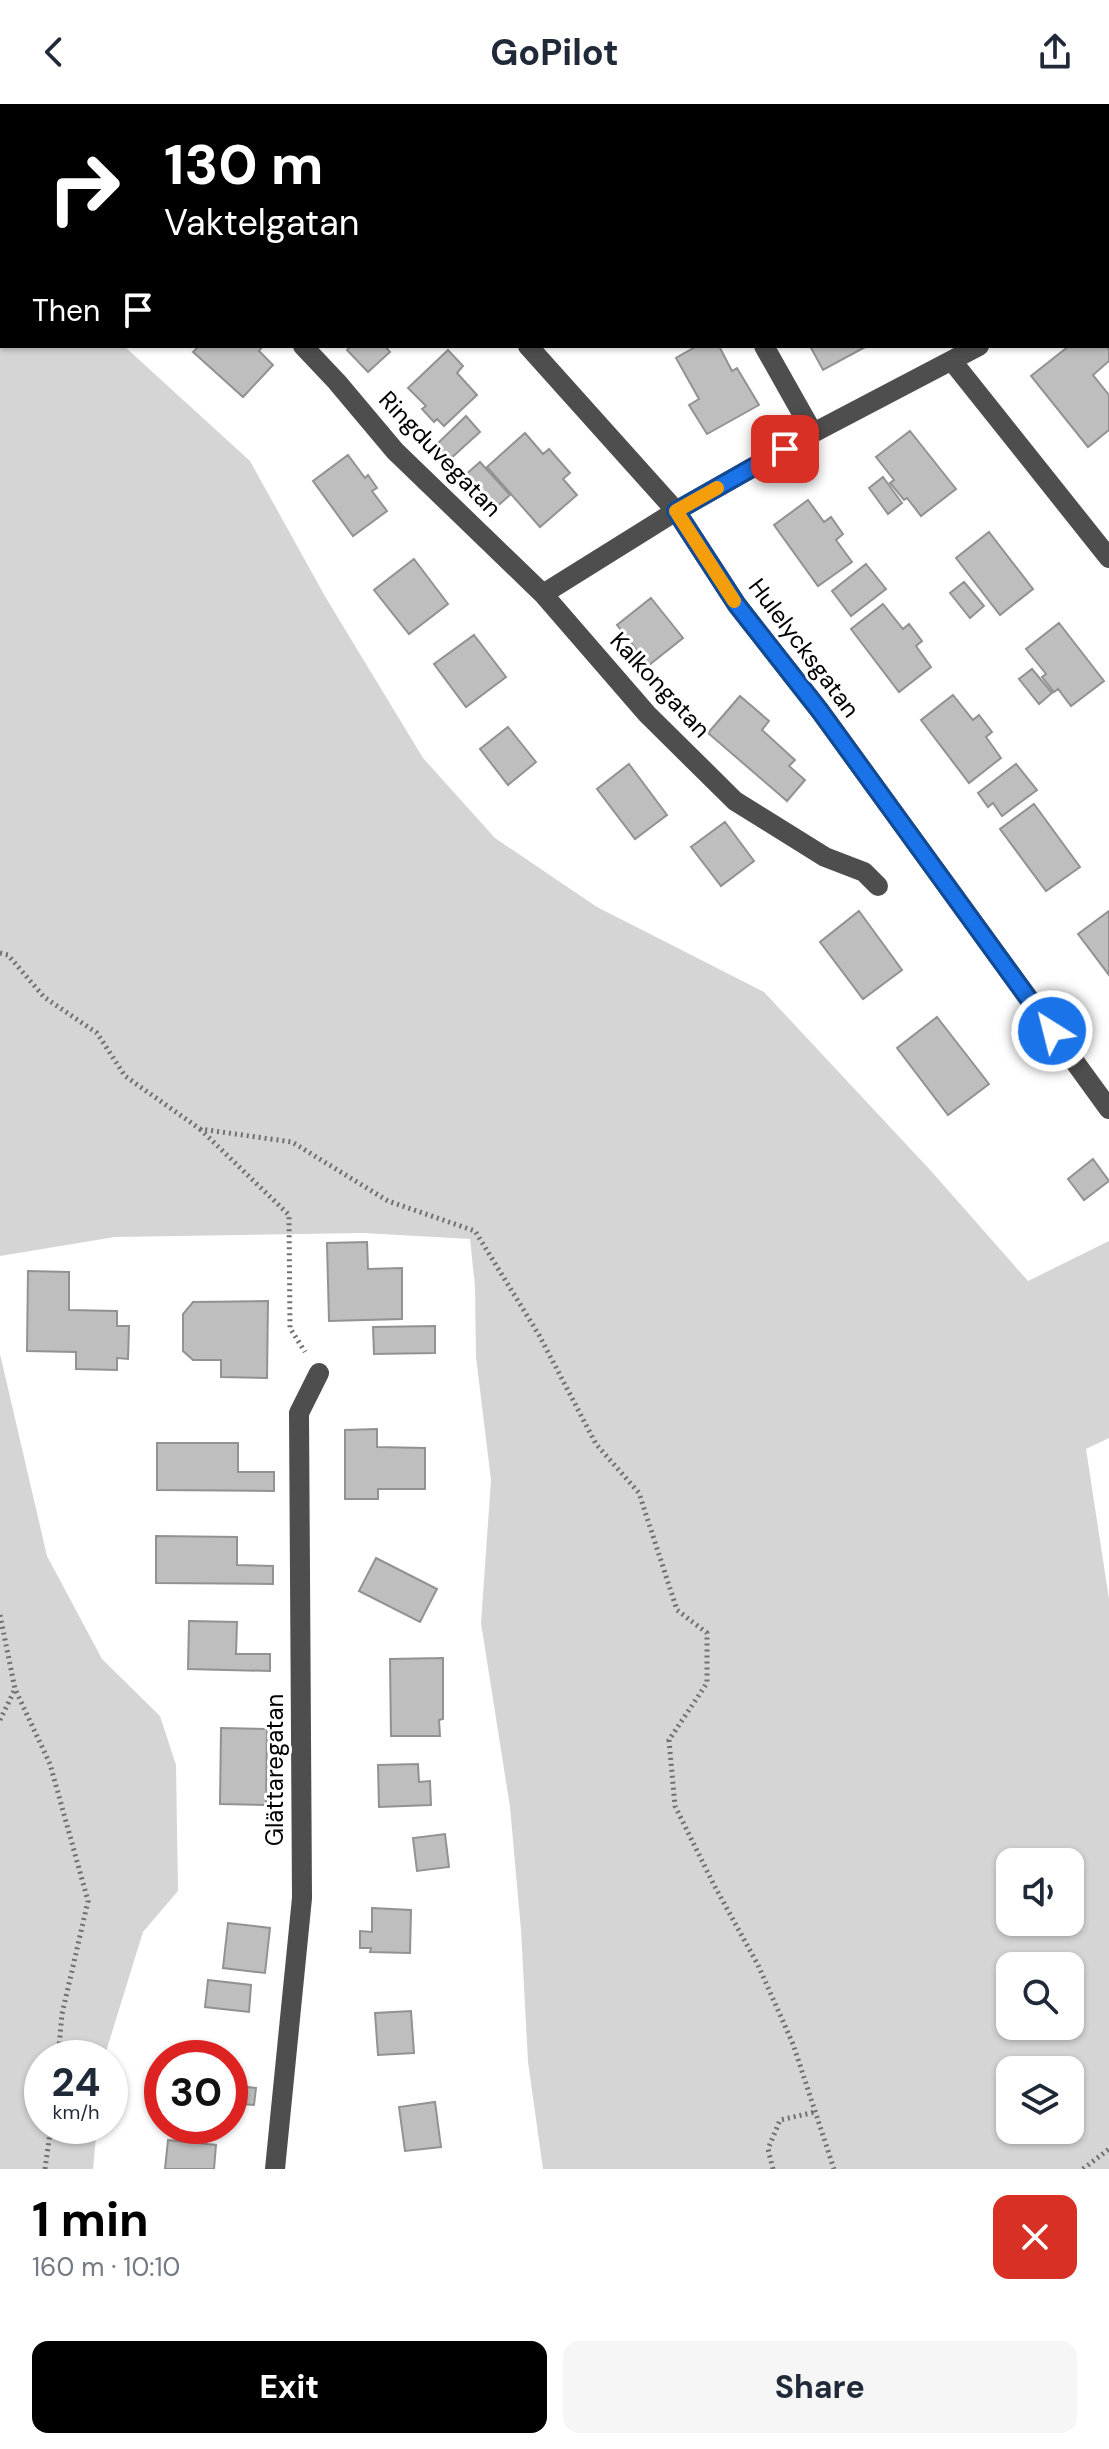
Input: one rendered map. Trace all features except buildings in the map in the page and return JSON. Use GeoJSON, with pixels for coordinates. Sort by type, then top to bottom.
{"type":"FeatureCollection","features":[{"type":"Feature","properties":{"kind":"street","name":"Ringduvegatan"},"geometry":{"type":"LineString","coordinates":[[305,348],[395,451],[543,594]]}},
{"type":"Feature","properties":{"kind":"street","name":"Hulelycksgatan"},"geometry":{"type":"LineString","coordinates":[[530,348],[676,511],[737,605],[820,711],[1109,1109]]}},
{"type":"Feature","properties":{"kind":"street"},"geometry":{"type":"LineString","coordinates":[[765,348],[813,433]]}},
{"type":"Feature","properties":{"kind":"street"},"geometry":{"type":"LineString","coordinates":[[543,594],[676,511],[813,433],[975,348]]}},
{"type":"Feature","properties":{"kind":"street"},"geometry":{"type":"LineString","coordinates":[[952,361],[1109,558]]}},
{"type":"Feature","properties":{"kind":"street","name":"Kalkongatan"},"geometry":{"type":"LineString","coordinates":[[543,594],[647,714],[735,801],[825,857],[864,872],[878,886]]}},
{"type":"Feature","properties":{"kind":"street","name":"Glättaregatan"},"geometry":{"type":"LineString","coordinates":[[275,2169],[302,1898],[299,1413],[319,1373]]}},
{"type":"Feature","properties":{"kind":"path"},"geometry":{"type":"LineString","coordinates":[[0,953],[8,955],[44,997],[97,1033],[125,1076],[200,1129],[289,1215],[290,1328],[319,1373]]}},
{"type":"Feature","properties":{"kind":"path"},"geometry":{"type":"LineString","coordinates":[[200,1129],[292,1142],[388,1201],[475,1231],[539,1335],[596,1444],[639,1493],[677,1610],[707,1633],[707,1683],[669,1740],[675,1806],[758,1965],[793,2044],[834,2169]]}},
{"type":"Feature","properties":{"kind":"path"},"geometry":{"type":"LineString","coordinates":[[0,1615],[15,1689],[50,1764],[88,1901],[62,2014],[60,2040]]}},
{"type":"Feature","properties":{"kind":"path"},"geometry":{"type":"LineString","coordinates":[[0,1720],[15,1689]]}},
{"type":"Feature","properties":{"kind":"path"},"geometry":{"type":"LineString","coordinates":[[773,2169],[768,2149],[780,2120],[815,2112]]}},
{"type":"Feature","properties":{"kind":"path"},"geometry":{"type":"LineString","coordinates":[[45,2169],[48,2144]]}},
{"type":"Feature","properties":{"kind":"path"},"geometry":{"type":"LineString","coordinates":[[1083,2169],[1109,2149]]}},
{"type":"Feature","properties":{"kind":"shaded area"},"geometry":{"type":"Polygon","coordinates":[[[0,348],[126,348],[250,461],[326,598],[423,758],[495,838],[597,907],[764,992],[932,1172],[1028,1281],[1109,1241],[1109,1438],[1086,1449],[1109,1599],[1109,2169],[543,2169],[528,2062],[510,1807],[481,1623],[491,1480],[476,1357],[475,1286],[470,1239],[363,1233],[115,1237],[0,1256],[0,348]]]}},
{"type":"Feature","properties":{"kind":"shaded area"},"geometry":{"type":"Polygon","coordinates":[[[0,1354],[47,1556],[102,1659],[160,1716],[176,1765],[178,1891],[143,1932],[110,2040],[24,2040],[24,2144],[95,2144],[93,2169],[0,2169],[0,1354]]]}},
{"type":"Feature","properties":{"kind":"slow traffic"},"geometry":{"type":"LineString","coordinates":[[717,488],[676,511],[734,601]]}},
{"type":"Feature","properties":{"kind":"route"},"geometry":{"type":"LineString","coordinates":[[785,449],[676,511],[737,605],[820,711],[1052,1031]]}}]}
